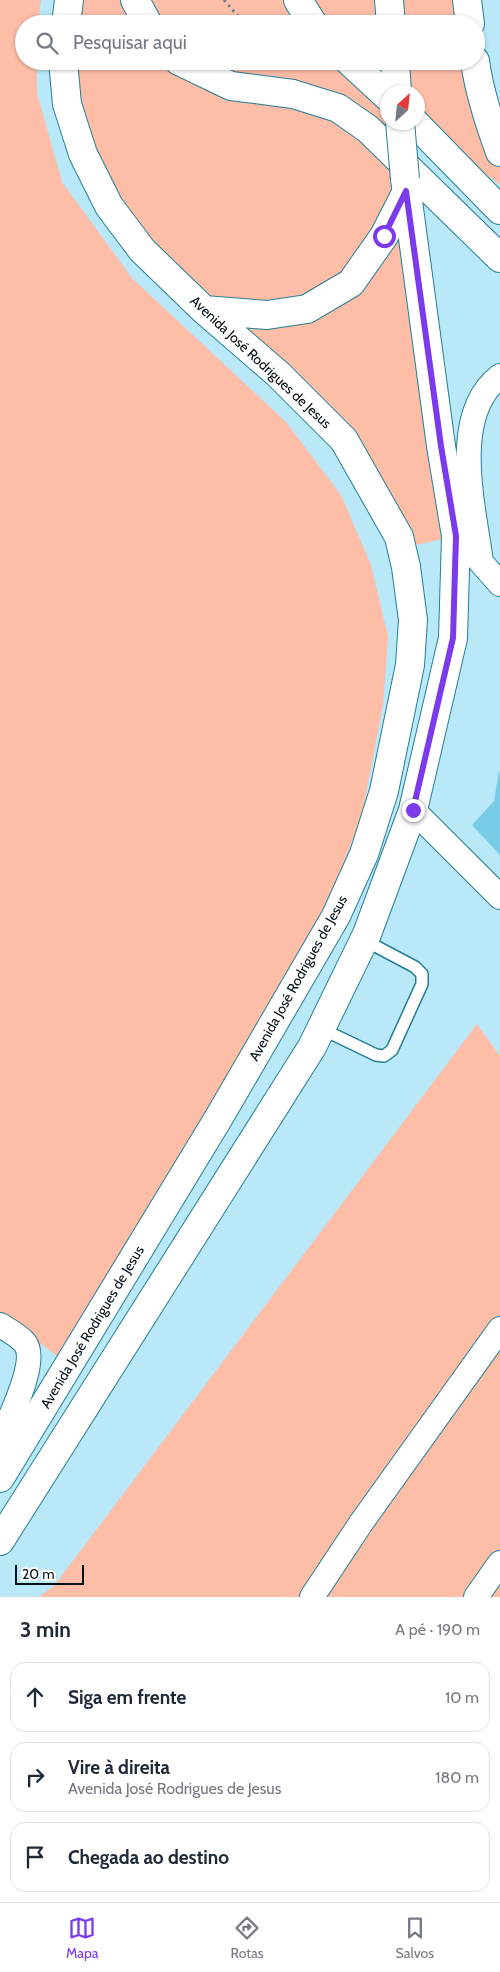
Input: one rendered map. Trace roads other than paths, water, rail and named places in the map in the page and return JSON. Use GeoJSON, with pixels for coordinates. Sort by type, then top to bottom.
{"type":"FeatureCollection","features":[{"type":"Feature","properties":{"kind":"main road"},"geometry":{"type":"LineString","coordinates":[[67,15],[69,0]]}},
{"type":"Feature","properties":{"kind":"main road"},"geometry":{"type":"LineString","coordinates":[[135,0],[143,15]]}},
{"type":"Feature","properties":{"kind":"main road"},"geometry":{"type":"LineString","coordinates":[[298,0],[307,15]]}},
{"type":"Feature","properties":{"kind":"main road"},"geometry":{"type":"LineString","coordinates":[[468,0],[469,15]]}},
{"type":"Feature","properties":{"kind":"main road","name":"Avenida José Rodrigues de Jesus"},"geometry":{"type":"LineString","coordinates":[[3,1457],[218,1119],[336,916],[364,854],[384,791],[410,665],[412,620],[406,567],[399,537],[344,440],[278,374],[204,310],[142,250],[109,206],[80,146],[67,104],[64,70]]}},
{"type":"Feature","properties":{"kind":"main road"},"geometry":{"type":"LineString","coordinates":[[197,70],[230,86],[293,94],[338,108],[368,129],[500,258]]}},
{"type":"Feature","properties":{"kind":"main road"},"geometry":{"type":"LineString","coordinates":[[359,70],[380,90]]}},
{"type":"Feature","properties":{"kind":"main road"},"geometry":{"type":"LineString","coordinates":[[396,70],[397,85]]}},
{"type":"Feature","properties":{"kind":"main road"},"geometry":{"type":"LineString","coordinates":[[476,70],[477,80],[500,152]]}},
{"type":"Feature","properties":{"kind":"main road"},"geometry":{"type":"LineString","coordinates":[[0,1541],[322,1029],[364,940],[413,810],[453,638],[456,536],[441,446],[406,185],[401,130]]}},
{"type":"Feature","properties":{"kind":"main road"},"geometry":{"type":"LineString","coordinates":[[422,130],[500,210]]}},
{"type":"Feature","properties":{"kind":"main road"},"geometry":{"type":"LineString","coordinates":[[204,310],[268,315],[307,309],[352,284],[384,236],[406,185]]}},
{"type":"Feature","properties":{"kind":"street"},"geometry":{"type":"LineString","coordinates":[[481,562],[470,477],[470,431],[476,404],[488,386],[500,376]]}},
{"type":"Feature","properties":{"kind":"street"},"geometry":{"type":"LineString","coordinates":[[456,536],[500,584]]}},
{"type":"Feature","properties":{"kind":"street"},"geometry":{"type":"LineString","coordinates":[[413,810],[500,897]]}},
{"type":"Feature","properties":{"kind":"street"},"geometry":{"type":"LineString","coordinates":[[0,1325],[25,1342],[29,1352],[22,1387],[3,1457]]}},
{"type":"Feature","properties":{"kind":"street"},"geometry":{"type":"LineString","coordinates":[[312,1597],[362,1523],[500,1329]]}},
{"type":"Feature","properties":{"kind":"street"},"geometry":{"type":"LineString","coordinates":[[476,1597],[500,1563]]}},
{"type":"Feature","properties":{"kind":"lane"},"geometry":{"type":"LineString","coordinates":[[322,1029],[376,1055],[384,1056],[392,1050],[422,984],[422,974],[415,967],[364,940]]}}]}
